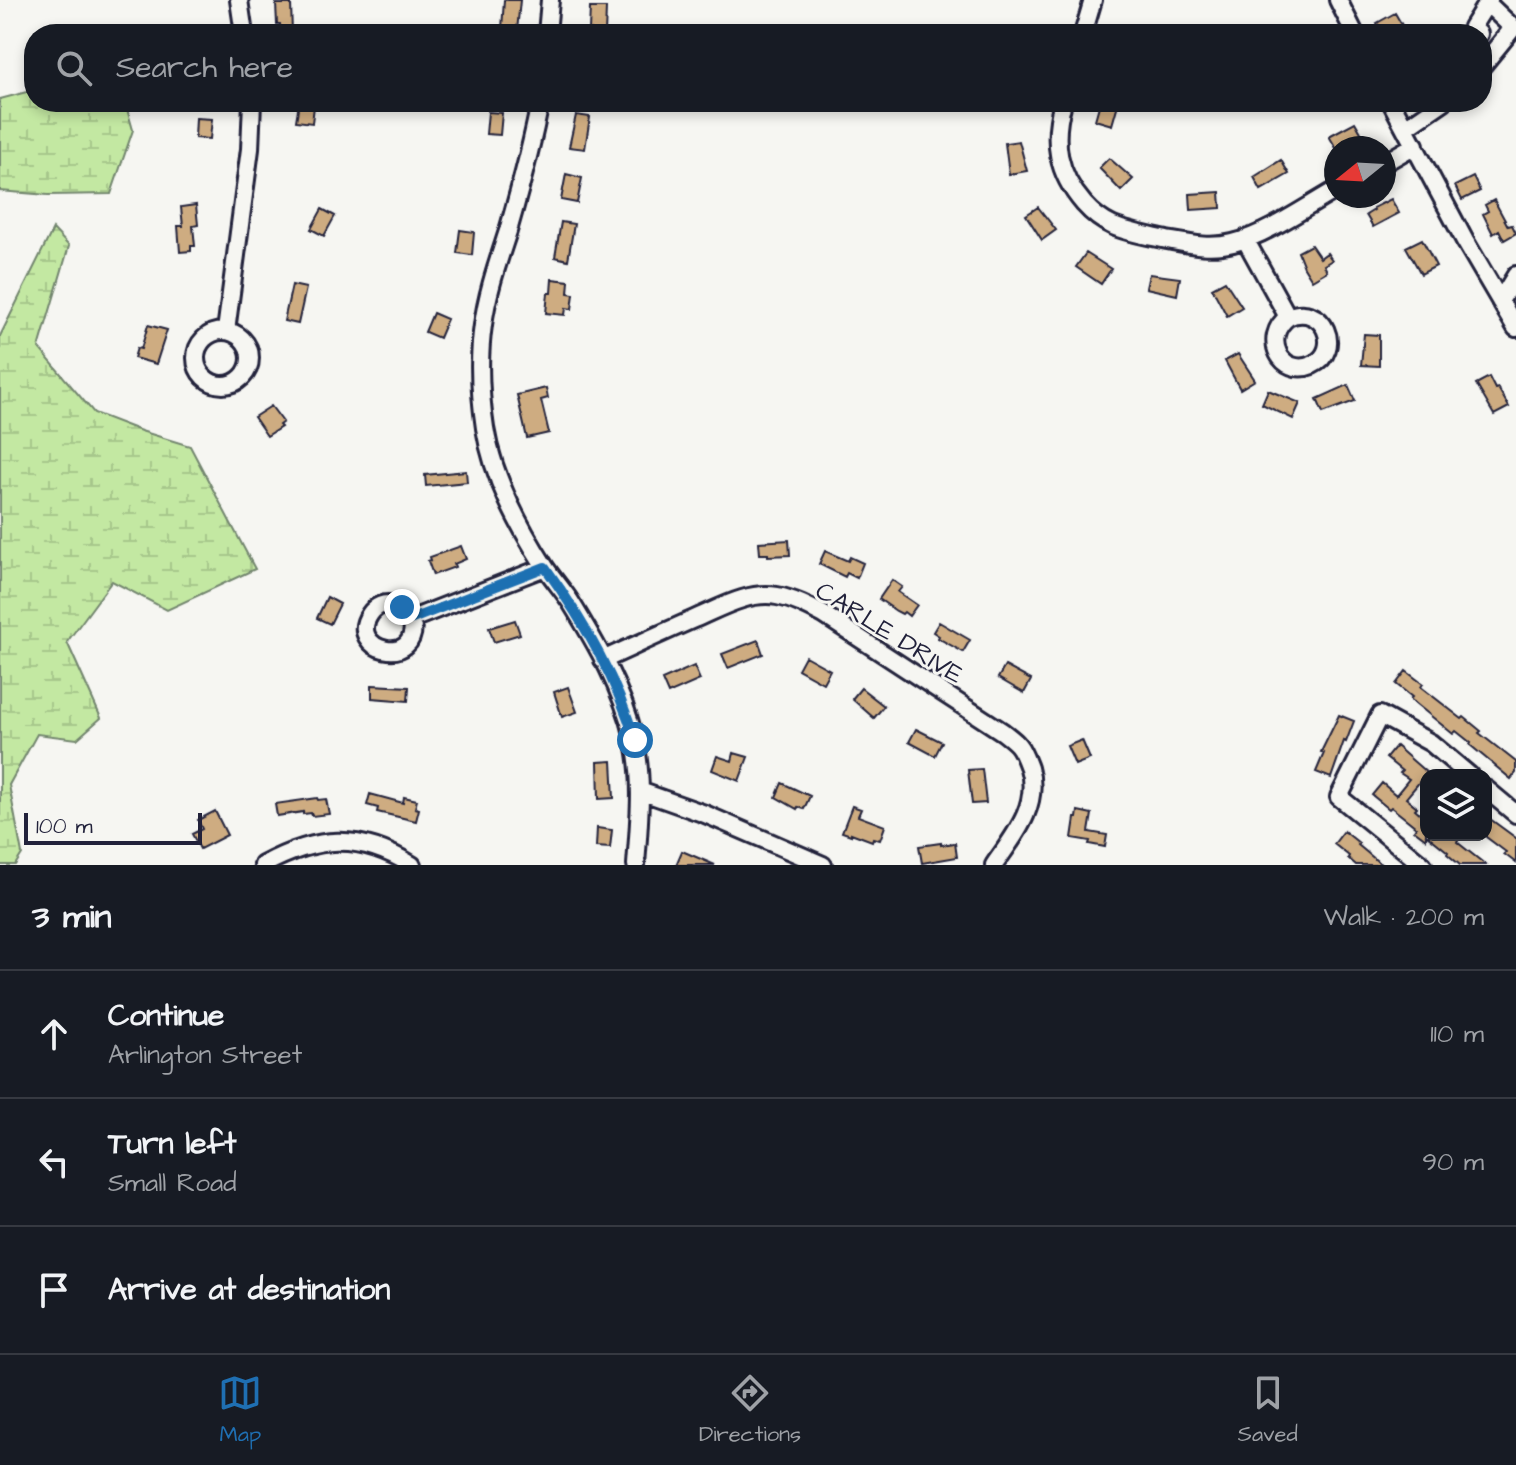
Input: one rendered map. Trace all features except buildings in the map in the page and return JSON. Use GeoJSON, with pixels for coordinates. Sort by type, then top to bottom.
{"type":"FeatureCollection","features":[{"type":"Feature","properties":{"kind":"street"},"geometry":{"type":"LineString","coordinates":[[239,0],[243,24]]}},
{"type":"Feature","properties":{"kind":"street"},"geometry":{"type":"LineString","coordinates":[[548,24],[550,0]]}},
{"type":"Feature","properties":{"kind":"street"},"geometry":{"type":"LineString","coordinates":[[1086,24],[1093,0]]}},
{"type":"Feature","properties":{"kind":"street"},"geometry":{"type":"LineString","coordinates":[[1338,0],[1350,24]]}},
{"type":"Feature","properties":{"kind":"street"},"geometry":{"type":"LineString","coordinates":[[1474,24],[1488,1],[1513,28],[1492,54]]}},
{"type":"Feature","properties":{"kind":"street"},"geometry":{"type":"LineString","coordinates":[[1492,48],[1495,51]]}},
{"type":"Feature","properties":{"kind":"street"},"geometry":{"type":"LineString","coordinates":[[226,331],[250,149],[252,112]]}},
{"type":"Feature","properties":{"kind":"street"},"geometry":{"type":"LineString","coordinates":[[538,112],[483,325],[480,380],[485,430],[500,482],[520,524],[603,660],[625,710],[635,740],[640,791],[636,865]]}},
{"type":"Feature","properties":{"kind":"street"},"geometry":{"type":"LineString","coordinates":[[1060,112],[1057,137],[1065,177],[1076,195],[1098,217],[1115,227],[1141,235],[1216,246],[1245,239],[1324,196]]}},
{"type":"Feature","properties":{"kind":"street"},"geometry":{"type":"LineString","coordinates":[[1396,112],[1465,241],[1516,328]]}},
{"type":"Feature","properties":{"kind":"street"},"geometry":{"type":"LineString","coordinates":[[1405,128],[1428,112]]}},
{"type":"Feature","properties":{"kind":"street"},"geometry":{"type":"LineString","coordinates":[[1396,156],[1415,145]]}},
{"type":"Feature","properties":{"kind":"street"},"geometry":{"type":"LineString","coordinates":[[1245,239],[1288,317]]}},
{"type":"Feature","properties":{"kind":"street"},"geometry":{"type":"LineString","coordinates":[[1500,301],[1516,275]]}},
{"type":"Feature","properties":{"kind":"street"},"geometry":{"type":"LineString","coordinates":[[412,619],[545,567]]}},
{"type":"Feature","properties":{"kind":"street","name":"CARLE DRIVE"},"geometry":{"type":"LineString","coordinates":[[603,660],[739,600],[758,595],[797,602],[824,615],[1003,732],[1018,745],[1033,782],[1032,798],[1025,817],[994,865]]}},
{"type":"Feature","properties":{"kind":"street"},"geometry":{"type":"LineString","coordinates":[[1423,865],[1339,797],[1380,715],[1431,743],[1462,769]]}},
{"type":"Feature","properties":{"kind":"street"},"geometry":{"type":"LineString","coordinates":[[640,791],[705,814],[823,865]]}},
{"type":"Feature","properties":{"kind":"street"},"geometry":{"type":"LineString","coordinates":[[1492,794],[1516,814]]}},
{"type":"Feature","properties":{"kind":"street"},"geometry":{"type":"LineString","coordinates":[[263,865],[291,852],[336,841],[370,845],[412,865]]}},
{"type":"Feature","properties":{"kind":"green space"},"geometry":{"type":"Polygon","coordinates":[[[24,93],[24,112],[128,112],[133,130],[111,194],[48,195],[0,191],[0,99],[24,93]]]}},
{"type":"Feature","properties":{"kind":"green space"},"geometry":{"type":"Polygon","coordinates":[[[53,229],[69,246],[39,348],[94,413],[190,446],[255,569],[167,610],[112,581],[67,642],[101,718],[77,739],[37,734],[9,785],[22,854],[15,865],[0,865],[0,336],[53,229]]]}},
{"type":"Feature","properties":{"kind":"route"},"geometry":{"type":"LineString","coordinates":[[402,607],[412,619],[545,567],[569,600],[603,660],[635,740]]}}]}
